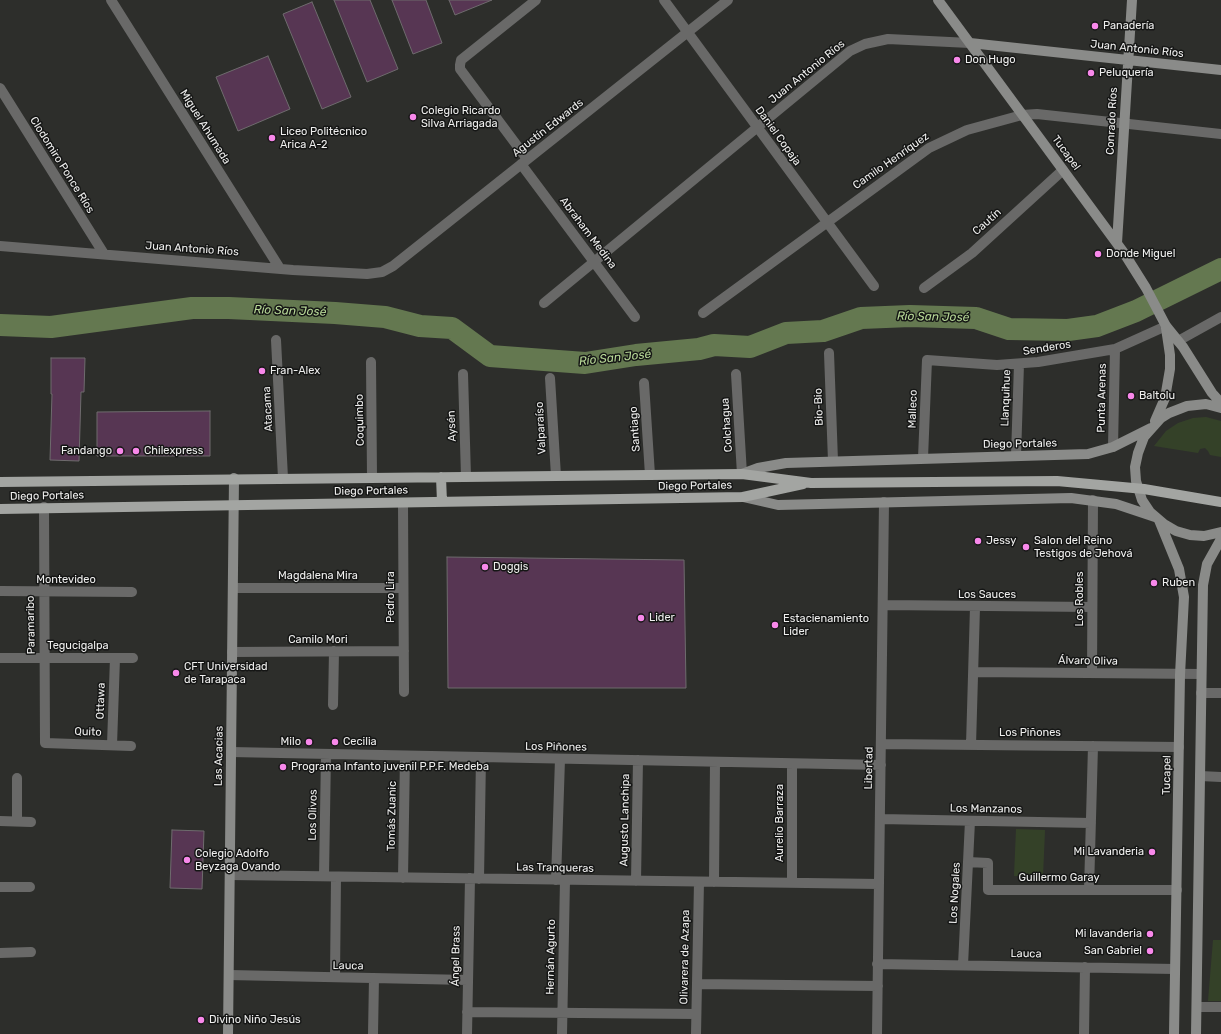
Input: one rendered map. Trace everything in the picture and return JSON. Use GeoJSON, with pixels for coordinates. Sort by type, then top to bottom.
{"type":"FeatureCollection","features":[{"type":"Feature","properties":{"kind":"main road","name":"Tucapel"},"geometry":{"type":"LineString","coordinates":[[938,0],[1117,243],[1146,288],[1166,326],[1178,341],[1206,385],[1221,403]]}},
{"type":"Feature","properties":{"kind":"main road","name":"Conrado Ríos"},"geometry":{"type":"LineString","coordinates":[[1117,243],[1132,0]]}},
{"type":"Feature","properties":{"kind":"main road","name":"Juan Antonio Ríos"},"geometry":{"type":"LineString","coordinates":[[970,43],[1221,70]]}},
{"type":"Feature","properties":{"kind":"main road","name":"Tucapel"},"geometry":{"type":"LineString","coordinates":[[1166,326],[1170,354],[1168,383],[1163,404],[1140,446],[1136,460],[1136,481],[1146,506],[1157,519],[1175,558],[1183,588],[1174,969],[1174,1034]]}},
{"type":"Feature","properties":{"kind":"main road"},"geometry":{"type":"LineString","coordinates":[[1152,426],[1169,413],[1187,406],[1206,404],[1221,408]]}},
{"type":"Feature","properties":{"kind":"main road","name":"Diego Portales"},"geometry":{"type":"LineString","coordinates":[[742,474],[771,465],[833,460],[1082,454],[1113,447],[1152,426]]}},
{"type":"Feature","properties":{"kind":"main road","name":"Diego Portales"},"geometry":{"type":"LineString","coordinates":[[0,482],[234,478],[742,474],[811,482],[1057,481],[1144,489],[1221,502]]}},
{"type":"Feature","properties":{"kind":"main road"},"geometry":{"type":"LineString","coordinates":[[441,477],[442,502]]}},
{"type":"Feature","properties":{"kind":"main road","name":"Las Acacias"},"geometry":{"type":"LineString","coordinates":[[228,1034],[234,478]]}},
{"type":"Feature","properties":{"kind":"main road","name":"Diego Portales"},"geometry":{"type":"LineString","coordinates":[[0,508],[743,497],[811,482]]}},
{"type":"Feature","properties":{"kind":"main road","name":"Diego Portales"},"geometry":{"type":"LineString","coordinates":[[743,497],[778,505],[1071,498],[1116,504],[1157,519]]}},
{"type":"Feature","properties":{"kind":"main road"},"geometry":{"type":"LineString","coordinates":[[1157,519],[1176,531],[1190,535],[1204,536],[1221,532]]}},
{"type":"Feature","properties":{"kind":"main road"},"geometry":{"type":"LineString","coordinates":[[1196,1034],[1201,674],[1205,575],[1211,555],[1221,539]]}},
{"type":"Feature","properties":{"kind":"street","name":"Miguel Ahumada"},"geometry":{"type":"LineString","coordinates":[[111,0],[279,267]]}},
{"type":"Feature","properties":{"kind":"street","name":"Abraham Medina"},"geometry":{"type":"LineString","coordinates":[[536,0],[461,60],[460,69],[594,262],[635,317]]}},
{"type":"Feature","properties":{"kind":"street","name":"Daniel Copaja"},"geometry":{"type":"LineString","coordinates":[[664,0],[874,286]]}},
{"type":"Feature","properties":{"kind":"street","name":"Agustín Edwards"},"geometry":{"type":"LineString","coordinates":[[382,272],[393,266],[728,0]]}},
{"type":"Feature","properties":{"kind":"street","name":"Juan Antonio Ríos"},"geometry":{"type":"LineString","coordinates":[[544,303],[843,57],[865,44],[888,39],[970,43]]}},
{"type":"Feature","properties":{"kind":"street","name":"Clodomiro Ponce Ríos"},"geometry":{"type":"LineString","coordinates":[[0,88],[104,254]]}},
{"type":"Feature","properties":{"kind":"street","name":"Camilo Henríquez"},"geometry":{"type":"LineString","coordinates":[[703,314],[929,148],[942,140],[967,130],[1022,115],[1044,114],[1221,134]]}},
{"type":"Feature","properties":{"kind":"street","name":"Cautín"},"geometry":{"type":"LineString","coordinates":[[924,288],[972,253],[1063,170]]}},
{"type":"Feature","properties":{"kind":"street","name":"Juan Antonio Ríos"},"geometry":{"type":"LineString","coordinates":[[0,246],[367,274],[382,272]]}},
{"type":"Feature","properties":{"kind":"street"},"geometry":{"type":"LineString","coordinates":[[1178,341],[1221,317]]}},
{"type":"Feature","properties":{"kind":"street","name":"Senderos"},"geometry":{"type":"LineString","coordinates":[[927,360],[997,365],[1019,364],[1115,349],[1166,326]]}},
{"type":"Feature","properties":{"kind":"street","name":"Atacama"},"geometry":{"type":"LineString","coordinates":[[276,340],[283,478]]}},
{"type":"Feature","properties":{"kind":"street","name":"Punta Arenas"},"geometry":{"type":"LineString","coordinates":[[1113,447],[1115,349]]}},
{"type":"Feature","properties":{"kind":"street","name":"Bio-Bio"},"geometry":{"type":"LineString","coordinates":[[829,353],[833,460]]}},
{"type":"Feature","properties":{"kind":"street","name":"Malleco"},"geometry":{"type":"LineString","coordinates":[[924,458],[927,360]]}},
{"type":"Feature","properties":{"kind":"street","name":"Coquimbo"},"geometry":{"type":"LineString","coordinates":[[371,362],[372,477]]}},
{"type":"Feature","properties":{"kind":"street","name":"Llanquihue"},"geometry":{"type":"LineString","coordinates":[[1016,456],[1019,364]]}},
{"type":"Feature","properties":{"kind":"street","name":"Aysén"},"geometry":{"type":"LineString","coordinates":[[463,374],[466,477]]}},
{"type":"Feature","properties":{"kind":"street","name":"Colchagua"},"geometry":{"type":"LineString","coordinates":[[736,374],[742,474]]}},
{"type":"Feature","properties":{"kind":"street","name":"Valparaíso"},"geometry":{"type":"LineString","coordinates":[[550,378],[556,476]]}},
{"type":"Feature","properties":{"kind":"street","name":"Santiago"},"geometry":{"type":"LineString","coordinates":[[644,383],[650,475]]}},
{"type":"Feature","properties":{"kind":"street","name":"Los Robles"},"geometry":{"type":"LineString","coordinates":[[1092,673],[1093,500]]}},
{"type":"Feature","properties":{"kind":"street","name":"Libertad"},"geometry":{"type":"LineString","coordinates":[[878,1034],[884,502]]}},
{"type":"Feature","properties":{"kind":"street","name":"Pedro Lira"},"geometry":{"type":"LineString","coordinates":[[403,503],[404,692]]}},
{"type":"Feature","properties":{"kind":"street","name":"Paramaribo"},"geometry":{"type":"LineString","coordinates":[[44,507],[43,592],[45,743]]}},
{"type":"Feature","properties":{"kind":"street","name":"Magdalena Mira"},"geometry":{"type":"LineString","coordinates":[[233,588],[403,588]]}},
{"type":"Feature","properties":{"kind":"street","name":"Montevideo"},"geometry":{"type":"LineString","coordinates":[[0,591],[132,592]]}},
{"type":"Feature","properties":{"kind":"street","name":"Los Sauces"},"geometry":{"type":"LineString","coordinates":[[883,606],[1092,607]]}},
{"type":"Feature","properties":{"kind":"street"},"geometry":{"type":"LineString","coordinates":[[971,745],[976,607]]}},
{"type":"Feature","properties":{"kind":"street","name":"Camilo Mori"},"geometry":{"type":"LineString","coordinates":[[232,652],[404,651]]}},
{"type":"Feature","properties":{"kind":"street"},"geometry":{"type":"LineString","coordinates":[[333,705],[334,652]]}},
{"type":"Feature","properties":{"kind":"street","name":"Tegucigalpa"},"geometry":{"type":"LineString","coordinates":[[0,658],[133,658]]}},
{"type":"Feature","properties":{"kind":"street","name":"Ottawa"},"geometry":{"type":"LineString","coordinates":[[112,745],[115,658]]}},
{"type":"Feature","properties":{"kind":"street","name":"Álvaro Oliva"},"geometry":{"type":"LineString","coordinates":[[974,672],[1201,674]]}},
{"type":"Feature","properties":{"kind":"street"},"geometry":{"type":"LineString","coordinates":[[1201,693],[1221,693]]}},
{"type":"Feature","properties":{"kind":"street","name":"Quito"},"geometry":{"type":"LineString","coordinates":[[45,743],[131,746]]}},
{"type":"Feature","properties":{"kind":"street","name":"Los Piñones"},"geometry":{"type":"LineString","coordinates":[[881,744],[1179,747]]}},
{"type":"Feature","properties":{"kind":"street"},"geometry":{"type":"LineString","coordinates":[[1089,890],[1093,746]]}},
{"type":"Feature","properties":{"kind":"street","name":"Los Piñones"},"geometry":{"type":"LineString","coordinates":[[231,752],[881,765]]}},
{"type":"Feature","properties":{"kind":"street","name":"Los Olivos"},"geometry":{"type":"LineString","coordinates":[[324,876],[326,754]]}},
{"type":"Feature","properties":{"kind":"street","name":"Tomás Zuanic"},"geometry":{"type":"LineString","coordinates":[[403,878],[405,756]]}},
{"type":"Feature","properties":{"kind":"street","name":"Ángel Brass"},"geometry":{"type":"LineString","coordinates":[[467,1034],[468,980],[481,757]]}},
{"type":"Feature","properties":{"kind":"street","name":"Hernán Agurto"},"geometry":{"type":"LineString","coordinates":[[560,759],[562,1034]]}},
{"type":"Feature","properties":{"kind":"street","name":"Augusto Lanchipa"},"geometry":{"type":"LineString","coordinates":[[636,881],[638,760]]}},
{"type":"Feature","properties":{"kind":"street"},"geometry":{"type":"LineString","coordinates":[[714,882],[715,762]]}},
{"type":"Feature","properties":{"kind":"street","name":"Aurelio Barraza"},"geometry":{"type":"LineString","coordinates":[[792,764],[792,883]]}},
{"type":"Feature","properties":{"kind":"street"},"geometry":{"type":"LineString","coordinates":[[1200,776],[1221,777]]}},
{"type":"Feature","properties":{"kind":"street"},"geometry":{"type":"LineString","coordinates":[[16,822],[17,778]]}},
{"type":"Feature","properties":{"kind":"street","name":"Los Manzanos"},"geometry":{"type":"LineString","coordinates":[[880,819],[1091,823]]}},
{"type":"Feature","properties":{"kind":"street","name":"Los Nogales"},"geometry":{"type":"LineString","coordinates":[[963,965],[970,821]]}},
{"type":"Feature","properties":{"kind":"street"},"geometry":{"type":"LineString","coordinates":[[0,822],[32,822]]}},
{"type":"Feature","properties":{"kind":"street","name":"Guillermo Garay"},"geometry":{"type":"LineString","coordinates":[[968,862],[988,863],[988,890],[1177,890]]}},
{"type":"Feature","properties":{"kind":"street","name":"Las Tranqueras"},"geometry":{"type":"LineString","coordinates":[[230,875],[880,884]]}},
{"type":"Feature","properties":{"kind":"street"},"geometry":{"type":"LineString","coordinates":[[335,977],[336,877]]}},
{"type":"Feature","properties":{"kind":"street","name":"Olivarera de Azapa"},"geometry":{"type":"LineString","coordinates":[[696,1034],[699,882]]}},
{"type":"Feature","properties":{"kind":"street"},"geometry":{"type":"LineString","coordinates":[[0,887],[30,887]]}},
{"type":"Feature","properties":{"kind":"street"},"geometry":{"type":"LineString","coordinates":[[0,952],[31,952]]}},
{"type":"Feature","properties":{"kind":"street","name":"Lauca"},"geometry":{"type":"LineString","coordinates":[[878,964],[1174,969]]}},
{"type":"Feature","properties":{"kind":"street"},"geometry":{"type":"LineString","coordinates":[[1084,1034],[1085,967]]}},
{"type":"Feature","properties":{"kind":"street","name":"Lauca"},"geometry":{"type":"LineString","coordinates":[[229,975],[468,980]]}},
{"type":"Feature","properties":{"kind":"street"},"geometry":{"type":"LineString","coordinates":[[373,1034],[374,978]]}},
{"type":"Feature","properties":{"kind":"street"},"geometry":{"type":"LineString","coordinates":[[697,984],[878,986]]}},
{"type":"Feature","properties":{"kind":"street"},"geometry":{"type":"LineString","coordinates":[[1196,1007],[1221,1007]]}},
{"type":"Feature","properties":{"kind":"street"},"geometry":{"type":"LineString","coordinates":[[467,1012],[696,1014]]}},
{"type":"Feature","properties":{"kind":"green space"},"geometry":{"type":"Polygon","coordinates":[[[1206,417],[1221,421],[1221,457],[1210,455],[1205,448],[1200,449],[1198,453],[1154,446],[1166,431],[1178,423],[1193,418],[1206,417]]]}},
{"type":"Feature","properties":{"kind":"green space"},"geometry":{"type":"Polygon","coordinates":[[[1016,829],[1045,830],[1043,877],[1014,876],[1016,829]]]}},
{"type":"Feature","properties":{"kind":"green space"},"geometry":{"type":"Polygon","coordinates":[[[1213,940],[1221,940],[1221,1001],[1208,1001],[1213,940]]]}},
{"type":"Feature","properties":{"kind":"building"},"geometry":{"type":"Polygon","coordinates":[[[334,0],[370,0],[398,69],[367,82],[334,0]]]}},
{"type":"Feature","properties":{"kind":"building"},"geometry":{"type":"Polygon","coordinates":[[[392,0],[426,0],[442,43],[413,54],[392,0]]]}},
{"type":"Feature","properties":{"kind":"building"},"geometry":{"type":"Polygon","coordinates":[[[449,0],[492,0],[455,15],[449,0]]]}},
{"type":"Feature","properties":{"kind":"building"},"geometry":{"type":"Polygon","coordinates":[[[312,2],[351,97],[322,109],[283,14],[312,2]]]}},
{"type":"Feature","properties":{"kind":"building"},"geometry":{"type":"Polygon","coordinates":[[[268,56],[290,109],[238,131],[216,77],[268,56]]]}},
{"type":"Feature","properties":{"kind":"building"},"geometry":{"type":"Polygon","coordinates":[[[51,358],[85,358],[84,392],[81,392],[79,461],[50,460],[52,394],[51,358]]]}},
{"type":"Feature","properties":{"kind":"building"},"geometry":{"type":"Polygon","coordinates":[[[210,411],[210,456],[97,456],[97,412],[210,411]]]}},
{"type":"Feature","properties":{"kind":"building"},"geometry":{"type":"Polygon","coordinates":[[[447,557],[684,560],[686,688],[448,688],[447,557]]]}},
{"type":"Feature","properties":{"kind":"building","name":"Colegio Adolfo Beyzaga Ovando"},"geometry":{"type":"Polygon","coordinates":[[[172,830],[204,831],[202,889],[170,888],[172,830]]]}},
{"type":"Feature","properties":{"kind":"waterway","name":"Río San José"},"geometry":{"type":"LineString","coordinates":[[0,325],[51,327],[192,308],[229,308],[335,313],[385,317],[420,326],[452,328],[490,356],[585,363],[636,355],[699,349],[714,345],[750,347],[786,333],[823,331],[861,318],[910,316],[976,318],[1009,329],[1068,330],[1097,326],[1136,311],[1221,269]]}},
{"type":"Feature","properties":{"kind":"place","name":"Panadería"},"geometry":{"type":"Point","coordinates":[1095,26]}},
{"type":"Feature","properties":{"kind":"place","name":"Don Hugo"},"geometry":{"type":"Point","coordinates":[957,60]}},
{"type":"Feature","properties":{"kind":"place","name":"Peluquería"},"geometry":{"type":"Point","coordinates":[1091,73]}},
{"type":"Feature","properties":{"kind":"place","name":"Colegio Ricardo Silva Arriagada"},"geometry":{"type":"Point","coordinates":[413,117]}},
{"type":"Feature","properties":{"kind":"place","name":"Liceo Politécnico Arica A-2"},"geometry":{"type":"Point","coordinates":[272,138]}},
{"type":"Feature","properties":{"kind":"place","name":"Donde Miguel"},"geometry":{"type":"Point","coordinates":[1098,254]}},
{"type":"Feature","properties":{"kind":"place","name":"Fran-Alex"},"geometry":{"type":"Point","coordinates":[262,371]}},
{"type":"Feature","properties":{"kind":"place","name":"Baltolu"},"geometry":{"type":"Point","coordinates":[1131,396]}},
{"type":"Feature","properties":{"kind":"place","name":"Fandango"},"geometry":{"type":"Point","coordinates":[120,451]}},
{"type":"Feature","properties":{"kind":"place","name":"Chilexpress"},"geometry":{"type":"Point","coordinates":[136,451]}},
{"type":"Feature","properties":{"kind":"place","name":"Jessy"},"geometry":{"type":"Point","coordinates":[978,541]}},
{"type":"Feature","properties":{"kind":"place","name":"Salon del Reino Testigos de Jehová"},"geometry":{"type":"Point","coordinates":[1026,547]}},
{"type":"Feature","properties":{"kind":"place","name":"Doggis"},"geometry":{"type":"Point","coordinates":[485,567]}},
{"type":"Feature","properties":{"kind":"place","name":"Ruben"},"geometry":{"type":"Point","coordinates":[1154,583]}},
{"type":"Feature","properties":{"kind":"place","name":"Lider"},"geometry":{"type":"Point","coordinates":[641,618]}},
{"type":"Feature","properties":{"kind":"place","name":"Estacienamiento Lider"},"geometry":{"type":"Point","coordinates":[775,625]}},
{"type":"Feature","properties":{"kind":"place","name":"CFT Universidad de Tarapaca"},"geometry":{"type":"Point","coordinates":[176,673]}},
{"type":"Feature","properties":{"kind":"place","name":"Milo"},"geometry":{"type":"Point","coordinates":[309,742]}},
{"type":"Feature","properties":{"kind":"place","name":"Cecilia"},"geometry":{"type":"Point","coordinates":[335,742]}},
{"type":"Feature","properties":{"kind":"place","name":"Programa Infanto juvenil P.P.F. Medeba"},"geometry":{"type":"Point","coordinates":[283,767]}},
{"type":"Feature","properties":{"kind":"place","name":"Mi Lavanderia"},"geometry":{"type":"Point","coordinates":[1152,852]}},
{"type":"Feature","properties":{"kind":"place","name":"Colegio Adolfo Beyzaga Ovando"},"geometry":{"type":"Point","coordinates":[187,860]}},
{"type":"Feature","properties":{"kind":"place","name":"Mi lavanderia"},"geometry":{"type":"Point","coordinates":[1150,934]}},
{"type":"Feature","properties":{"kind":"place","name":"San Gabriel"},"geometry":{"type":"Point","coordinates":[1150,951]}},
{"type":"Feature","properties":{"kind":"place","name":"Divino Niño Jesús"},"geometry":{"type":"Point","coordinates":[201,1020]}}]}
